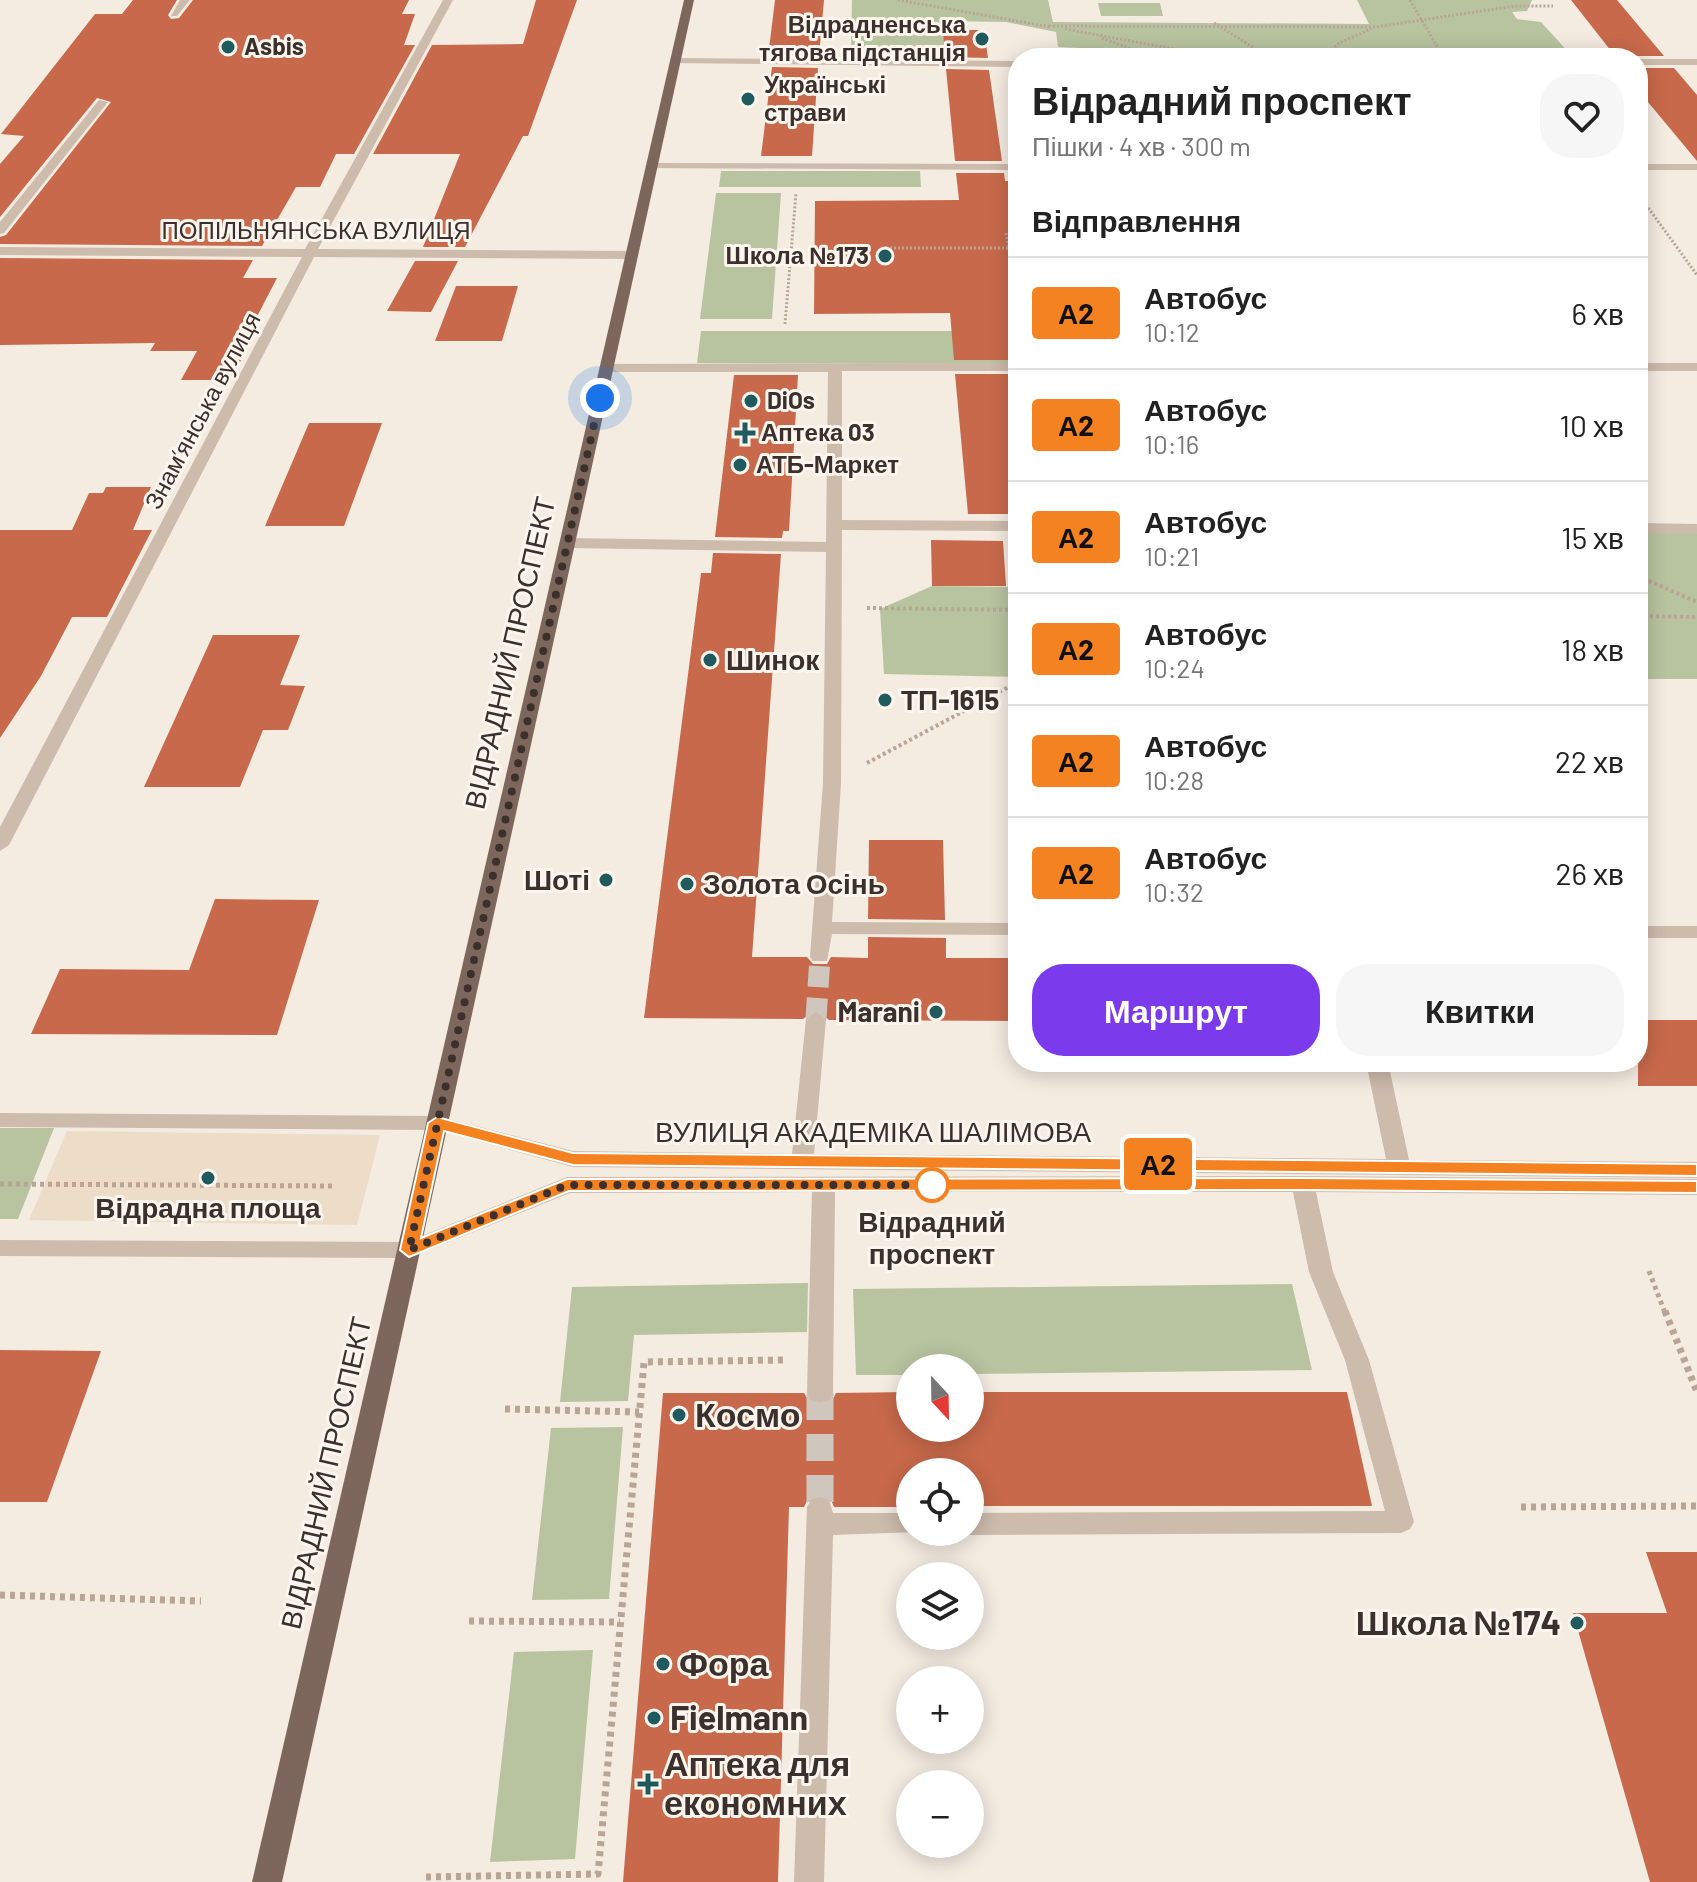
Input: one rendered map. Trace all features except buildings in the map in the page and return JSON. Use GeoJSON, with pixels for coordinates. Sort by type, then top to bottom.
{"type":"FeatureCollection","features":[{"type":"Feature","properties":{"kind":"main road","name":"ВІДРАДНИЙ ПРОСПЕКТ"},"geometry":{"type":"LineString","coordinates":[[267,1882],[689,0]]}},
{"type":"Feature","properties":{"kind":"street"},"geometry":{"type":"LineString","coordinates":[[174,14],[185,0]]}},
{"type":"Feature","properties":{"kind":"street","name":"Знамʼянська вулиця"},"geometry":{"type":"LineString","coordinates":[[0,845],[448,0]]}},
{"type":"Feature","properties":{"kind":"street"},"geometry":{"type":"LineString","coordinates":[[675,61],[1008,64]]}},
{"type":"Feature","properties":{"kind":"street"},"geometry":{"type":"LineString","coordinates":[[1648,62],[1697,62]]}},
{"type":"Feature","properties":{"kind":"street"},"geometry":{"type":"LineString","coordinates":[[0,230],[103,102]]}},
{"type":"Feature","properties":{"kind":"street"},"geometry":{"type":"LineString","coordinates":[[651,166],[1008,167]]}},
{"type":"Feature","properties":{"kind":"street"},"geometry":{"type":"LineString","coordinates":[[1648,167],[1697,167]]}},
{"type":"Feature","properties":{"kind":"street","name":"ПОПІЛЬНЯНСЬКА ВУЛИЦЯ"},"geometry":{"type":"LineString","coordinates":[[0,251],[631,255]]}},
{"type":"Feature","properties":{"kind":"street"},"geometry":{"type":"LineString","coordinates":[[820,957],[832,783],[835,367]]}},
{"type":"Feature","properties":{"kind":"street"},"geometry":{"type":"LineString","coordinates":[[606,368],[1008,367]]}},
{"type":"Feature","properties":{"kind":"street"},"geometry":{"type":"LineString","coordinates":[[1648,367],[1697,367]]}},
{"type":"Feature","properties":{"kind":"street"},"geometry":{"type":"LineString","coordinates":[[833,525],[1008,526]]}},
{"type":"Feature","properties":{"kind":"street"},"geometry":{"type":"LineString","coordinates":[[1648,528],[1697,529]]}},
{"type":"Feature","properties":{"kind":"street"},"geometry":{"type":"LineString","coordinates":[[567,543],[833,547]]}},
{"type":"Feature","properties":{"kind":"street"},"geometry":{"type":"LineString","coordinates":[[822,928],[1008,929]]}},
{"type":"Feature","properties":{"kind":"street"},"geometry":{"type":"LineString","coordinates":[[1648,932],[1697,932]]}},
{"type":"Feature","properties":{"kind":"street"},"geometry":{"type":"LineString","coordinates":[[802,1162],[816,1019]]}},
{"type":"Feature","properties":{"kind":"street"},"geometry":{"type":"LineString","coordinates":[[1379,1072],[1399,1166]]}},
{"type":"Feature","properties":{"kind":"street","name":"ВУЛИЦЯ АКАДЕМІКА ШАЛІМОВА"},"geometry":{"type":"LineString","coordinates":[[0,1120],[437,1123],[573,1159],[1697,1170]]}},
{"type":"Feature","properties":{"kind":"street"},"geometry":{"type":"LineString","coordinates":[[984,1524],[1401,1522],[1357,1360],[1321,1272],[1303,1184]]}},
{"type":"Feature","properties":{"kind":"street","name":"ВУЛИЦЯ АКАДЕМІКА ШАЛІМОВА"},"geometry":{"type":"LineString","coordinates":[[409,1250],[567,1185],[1697,1187]]}},
{"type":"Feature","properties":{"kind":"street"},"geometry":{"type":"LineString","coordinates":[[820,1393],[824,1185]]}},
{"type":"Feature","properties":{"kind":"street"},"geometry":{"type":"LineString","coordinates":[[0,1248],[409,1250]]}},
{"type":"Feature","properties":{"kind":"street"},"geometry":{"type":"LineString","coordinates":[[809,1882],[820,1516],[896,1523]]}},
{"type":"Feature","properties":{"kind":"path"},"geometry":{"type":"LineString","coordinates":[[898,0],[1168,48]]}},
{"type":"Feature","properties":{"kind":"path"},"geometry":{"type":"LineString","coordinates":[[1410,0],[1438,48]]}},
{"type":"Feature","properties":{"kind":"path"},"geometry":{"type":"LineString","coordinates":[[1049,26],[1375,27],[1515,6],[1553,6]]}},
{"type":"Feature","properties":{"kind":"path"},"geometry":{"type":"LineString","coordinates":[[1214,23],[1254,48]]}},
{"type":"Feature","properties":{"kind":"path"},"geometry":{"type":"LineString","coordinates":[[1334,48],[1375,27]]}},
{"type":"Feature","properties":{"kind":"path"},"geometry":{"type":"LineString","coordinates":[[1090,34],[1128,48]]}},
{"type":"Feature","properties":{"kind":"path"},"geometry":{"type":"LineString","coordinates":[[785,324],[796,188]]}},
{"type":"Feature","properties":{"kind":"path"},"geometry":{"type":"LineString","coordinates":[[1648,209],[1697,275]]}},
{"type":"Feature","properties":{"kind":"path"},"geometry":{"type":"LineString","coordinates":[[1006,233],[1008,243]]}},
{"type":"Feature","properties":{"kind":"path"},"geometry":{"type":"LineString","coordinates":[[886,248],[1008,248]]}},
{"type":"Feature","properties":{"kind":"path"},"geometry":{"type":"LineString","coordinates":[[1648,580],[1697,602]]}},
{"type":"Feature","properties":{"kind":"path"},"geometry":{"type":"LineString","coordinates":[[834,608],[1008,610]]}},
{"type":"Feature","properties":{"kind":"path"},"geometry":{"type":"LineString","coordinates":[[1648,616],[1697,617]]}},
{"type":"Feature","properties":{"kind":"path"},"geometry":{"type":"LineString","coordinates":[[832,783],[1008,687]]}},
{"type":"Feature","properties":{"kind":"path"},"geometry":{"type":"LineString","coordinates":[[0,1184],[336,1186]]}},
{"type":"Feature","properties":{"kind":"path"},"geometry":{"type":"LineString","coordinates":[[1649,1271],[1697,1392]]}},
{"type":"Feature","properties":{"kind":"path"},"geometry":{"type":"LineString","coordinates":[[426,1877],[598,1874],[644,1362],[820,1360]]}},
{"type":"Feature","properties":{"kind":"path"},"geometry":{"type":"LineString","coordinates":[[505,1409],[639,1412]]}},
{"type":"Feature","properties":{"kind":"path"},"geometry":{"type":"LineString","coordinates":[[1521,1507],[1697,1506]]}},
{"type":"Feature","properties":{"kind":"path"},"geometry":{"type":"LineString","coordinates":[[0,1595],[201,1601]]}},
{"type":"Feature","properties":{"kind":"path"},"geometry":{"type":"LineString","coordinates":[[469,1621],[620,1622]]}},
{"type":"Feature","properties":{"kind":"green space"},"geometry":{"type":"Polygon","coordinates":[[[852,0],[1048,0],[1053,22],[1369,24],[1357,0],[1532,0],[1527,11],[1512,12],[1517,19],[1541,22],[1565,48],[1078,48],[1058,47],[1056,32],[1006,22],[948,21],[948,50],[851,49],[852,0]]]}},
{"type":"Feature","properties":{"kind":"green space"},"geometry":{"type":"Polygon","coordinates":[[[1098,3],[1160,3],[1163,16],[1101,16],[1098,3]]]}},
{"type":"Feature","properties":{"kind":"green space"},"geometry":{"type":"Polygon","coordinates":[[[721,171],[920,171],[921,187],[719,187],[721,171]]]}},
{"type":"Feature","properties":{"kind":"green space"},"geometry":{"type":"Polygon","coordinates":[[[716,193],[781,193],[772,319],[700,319],[716,193]]]}},
{"type":"Feature","properties":{"kind":"green space"},"geometry":{"type":"Polygon","coordinates":[[[701,331],[1008,331],[1008,364],[697,363],[701,331]]]}},
{"type":"Feature","properties":{"kind":"green space"},"geometry":{"type":"Polygon","coordinates":[[[1648,529],[1697,529],[1697,679],[1648,679],[1648,529]]]}},
{"type":"Feature","properties":{"kind":"green space"},"geometry":{"type":"Polygon","coordinates":[[[932,586],[1008,587],[1008,677],[884,674],[880,609],[932,586]]]}},
{"type":"Feature","properties":{"kind":"green space"},"geometry":{"type":"Polygon","coordinates":[[[0,1128],[54,1128],[18,1219],[0,1219],[0,1128]]]}},
{"type":"Feature","properties":{"kind":"green space"},"geometry":{"type":"Polygon","coordinates":[[[808,1283],[807,1332],[634,1335],[628,1401],[560,1402],[572,1287],[808,1283]]]}},
{"type":"Feature","properties":{"kind":"green space"},"geometry":{"type":"Polygon","coordinates":[[[1292,1284],[1312,1370],[984,1374],[984,1354],[896,1354],[896,1375],[856,1375],[853,1289],[1292,1284]]]}},
{"type":"Feature","properties":{"kind":"green space"},"geometry":{"type":"Polygon","coordinates":[[[623,1427],[609,1599],[532,1600],[551,1428],[623,1427]]]}},
{"type":"Feature","properties":{"kind":"green space"},"geometry":{"type":"Polygon","coordinates":[[[593,1650],[575,1859],[490,1862],[514,1652],[593,1650]]]}},
{"type":"Feature","properties":{"kind":"shaded area","name":"Відрадна площа"},"geometry":{"type":"Polygon","coordinates":[[[67,1131],[380,1135],[357,1225],[29,1220],[67,1131]]]}},
{"type":"Feature","properties":{"kind":"tunnel"},"geometry":{"type":"LineString","coordinates":[[816,1019],[820,957]]}},
{"type":"Feature","properties":{"kind":"tunnel"},"geometry":{"type":"LineString","coordinates":[[820,1393],[820,1507]]}},
{"type":"Feature","properties":{"kind":"bus line","name":"А2"},"geometry":{"type":"LineString","coordinates":[[1697,1170],[573,1159],[437,1123],[409,1250],[567,1185],[1697,1187]]}},
{"type":"Feature","properties":{"kind":"place","name":"Відрадненська тягова підстанція"},"geometry":{"type":"Point","coordinates":[982,39]}},
{"type":"Feature","properties":{"kind":"place","name":"Asbis"},"geometry":{"type":"Point","coordinates":[228,47]}},
{"type":"Feature","properties":{"kind":"place","name":"Українські страви"},"geometry":{"type":"Point","coordinates":[748,99]}},
{"type":"Feature","properties":{"kind":"place","name":"Школа №173"},"geometry":{"type":"Point","coordinates":[885,256]}},
{"type":"Feature","properties":{"kind":"place","name":"DiOs"},"geometry":{"type":"Point","coordinates":[751,401]}},
{"type":"Feature","properties":{"kind":"place","name":"Аптека 03"},"geometry":{"type":"Point","coordinates":[745,433]}},
{"type":"Feature","properties":{"kind":"place","name":"АТБ-Маркет"},"geometry":{"type":"Point","coordinates":[740,465]}},
{"type":"Feature","properties":{"kind":"place","name":"Шинок"},"geometry":{"type":"Point","coordinates":[710,660]}},
{"type":"Feature","properties":{"kind":"place","name":"ТП-1615"},"geometry":{"type":"Point","coordinates":[885,700]}},
{"type":"Feature","properties":{"kind":"place","name":"Шоті"},"geometry":{"type":"Point","coordinates":[606,880]}},
{"type":"Feature","properties":{"kind":"place","name":"Золота Осінь"},"geometry":{"type":"Point","coordinates":[687,884]}},
{"type":"Feature","properties":{"kind":"place","name":"Marani"},"geometry":{"type":"Point","coordinates":[936,1012]}},
{"type":"Feature","properties":{"kind":"place","name":"Відрадна площа"},"geometry":{"type":"Point","coordinates":[208,1178]}},
{"type":"Feature","properties":{"kind":"place","name":"Відрадний проспект"},"geometry":{"type":"Point","coordinates":[932,1185]}},
{"type":"Feature","properties":{"kind":"place","name":"Космо"},"geometry":{"type":"Point","coordinates":[679,1415]}},
{"type":"Feature","properties":{"kind":"place","name":"Школа №174"},"geometry":{"type":"Point","coordinates":[1577,1623]}},
{"type":"Feature","properties":{"kind":"place","name":"Фора"},"geometry":{"type":"Point","coordinates":[663,1664]}},
{"type":"Feature","properties":{"kind":"place","name":"Fielmann"},"geometry":{"type":"Point","coordinates":[654,1718]}},
{"type":"Feature","properties":{"kind":"place","name":"Аптека для економних"},"geometry":{"type":"Point","coordinates":[648,1784]}},
{"type":"Feature","properties":{"kind":"route"},"geometry":{"type":"LineString","coordinates":[[600,398],[409,1250],[567,1185],[944,1185],[932,1185]]}}]}
